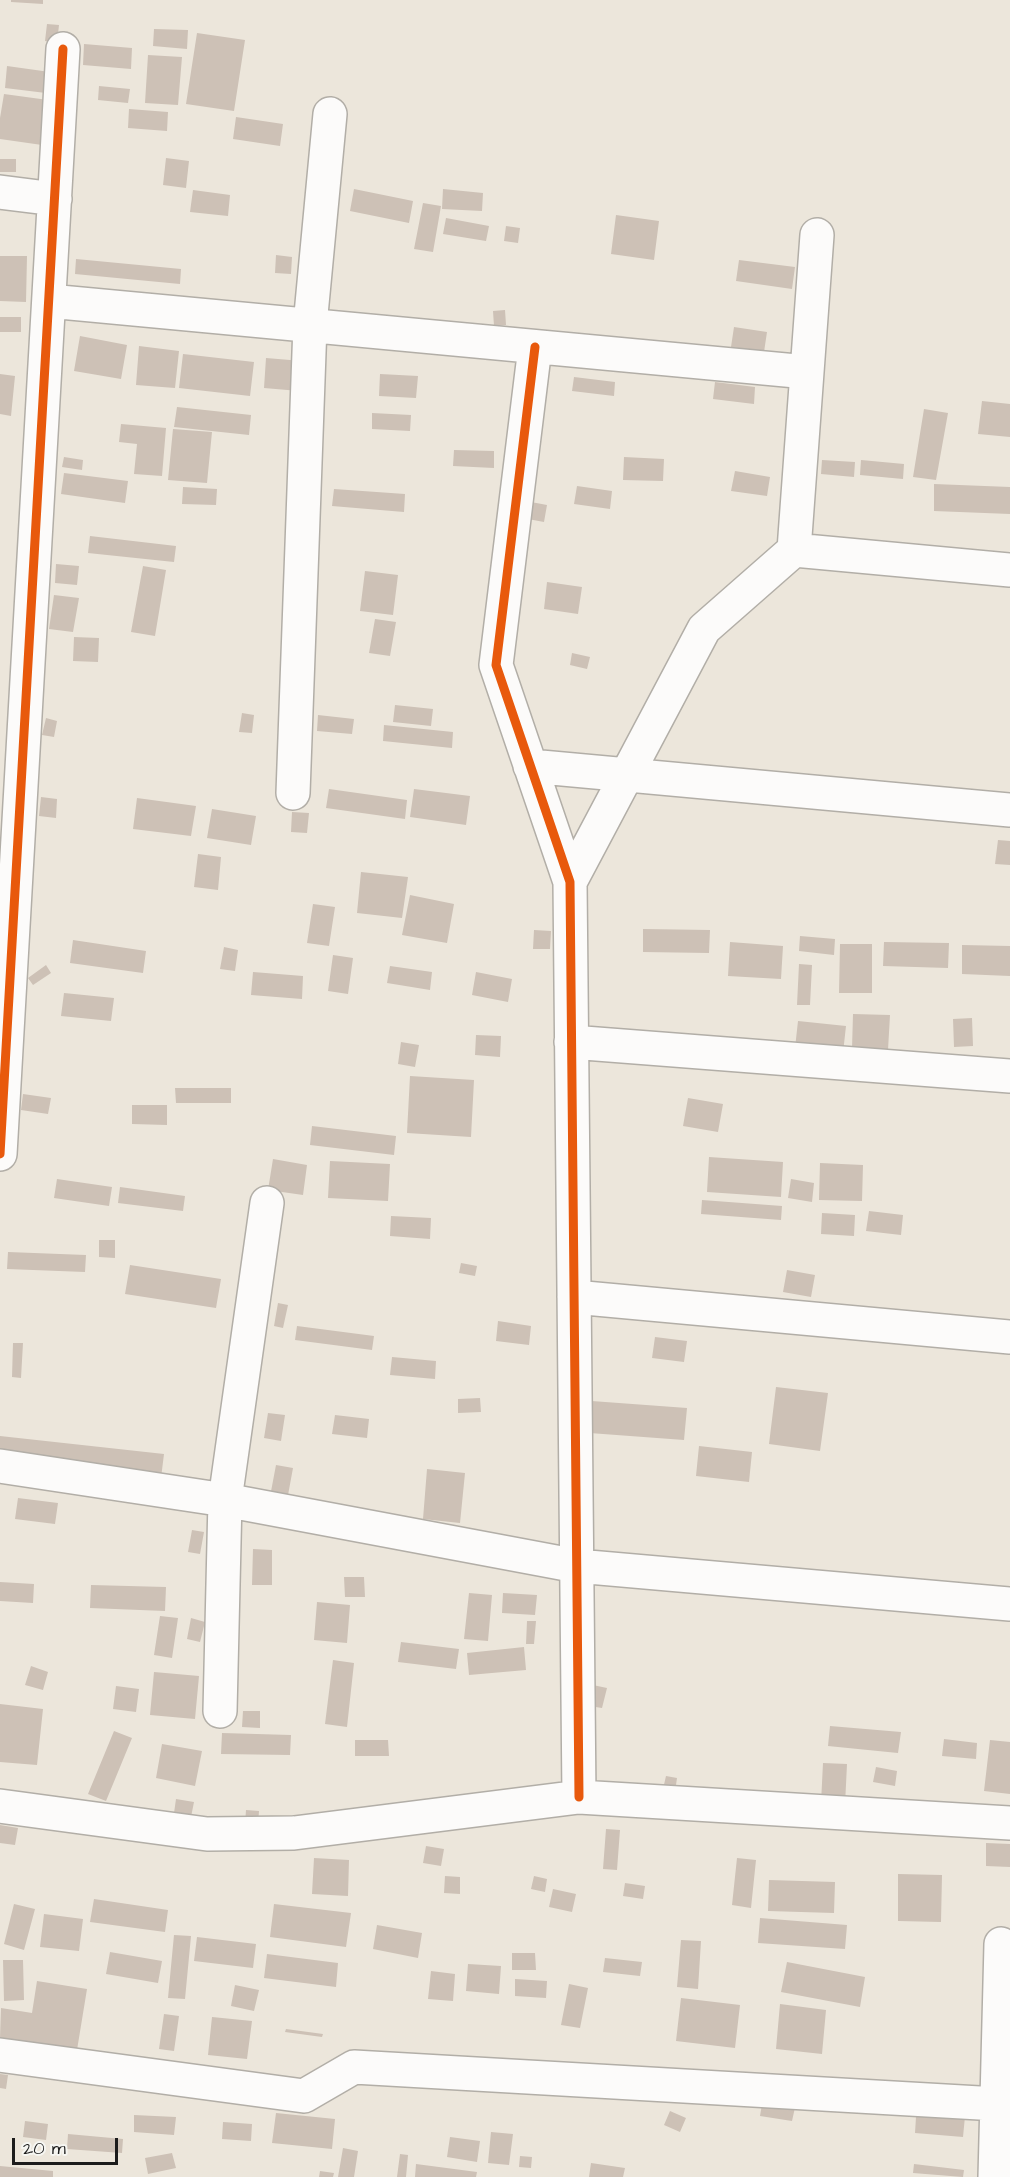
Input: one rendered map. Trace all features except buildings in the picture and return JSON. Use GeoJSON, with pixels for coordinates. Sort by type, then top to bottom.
{"type":"FeatureCollection","features":[{"type":"Feature","properties":{"kind":"street"},"geometry":{"type":"LineString","coordinates":[[0,1154],[63,49]]}},
{"type":"Feature","properties":{"kind":"street"},"geometry":{"type":"LineString","coordinates":[[293,793],[309,325],[330,114]]}},
{"type":"Feature","properties":{"kind":"street"},"geometry":{"type":"LineString","coordinates":[[0,192],[55,199]]}},
{"type":"Feature","properties":{"kind":"street"},"geometry":{"type":"LineString","coordinates":[[570,882],[704,629],[794,550],[817,235]]}},
{"type":"Feature","properties":{"kind":"street"},"geometry":{"type":"LineString","coordinates":[[49,301],[807,372]]}},
{"type":"Feature","properties":{"kind":"street"},"geometry":{"type":"LineString","coordinates":[[535,347],[496,665],[570,882],[579,1797]]}},
{"type":"Feature","properties":{"kind":"street"},"geometry":{"type":"LineString","coordinates":[[794,550],[1010,570]]}},
{"type":"Feature","properties":{"kind":"street"},"geometry":{"type":"LineString","coordinates":[[530,766],[1010,810]]}},
{"type":"Feature","properties":{"kind":"street"},"geometry":{"type":"LineString","coordinates":[[571,1042],[1010,1076]]}},
{"type":"Feature","properties":{"kind":"street"},"geometry":{"type":"LineString","coordinates":[[220,1711],[225,1500],[267,1203]]}},
{"type":"Feature","properties":{"kind":"street"},"geometry":{"type":"LineString","coordinates":[[574,1297],[1010,1337]]}},
{"type":"Feature","properties":{"kind":"street"},"geometry":{"type":"LineString","coordinates":[[0,1466],[225,1500],[577,1566],[1010,1604]]}},
{"type":"Feature","properties":{"kind":"street"},"geometry":{"type":"LineString","coordinates":[[0,1806],[207,1834],[294,1833],[579,1797],[1010,1823]]}},
{"type":"Feature","properties":{"kind":"street"},"geometry":{"type":"LineString","coordinates":[[995,2177],[1001,1944]]}},
{"type":"Feature","properties":{"kind":"street"},"geometry":{"type":"LineString","coordinates":[[0,2055],[304,2096],[354,2067],[997,2104]]}},
{"type":"Feature","properties":{"kind":"cycle path"},"geometry":{"type":"LineString","coordinates":[[0,1154],[63,49]]}},
{"type":"Feature","properties":{"kind":"cycle path"},"geometry":{"type":"LineString","coordinates":[[535,347],[496,665],[570,882],[579,1797]]}}]}
